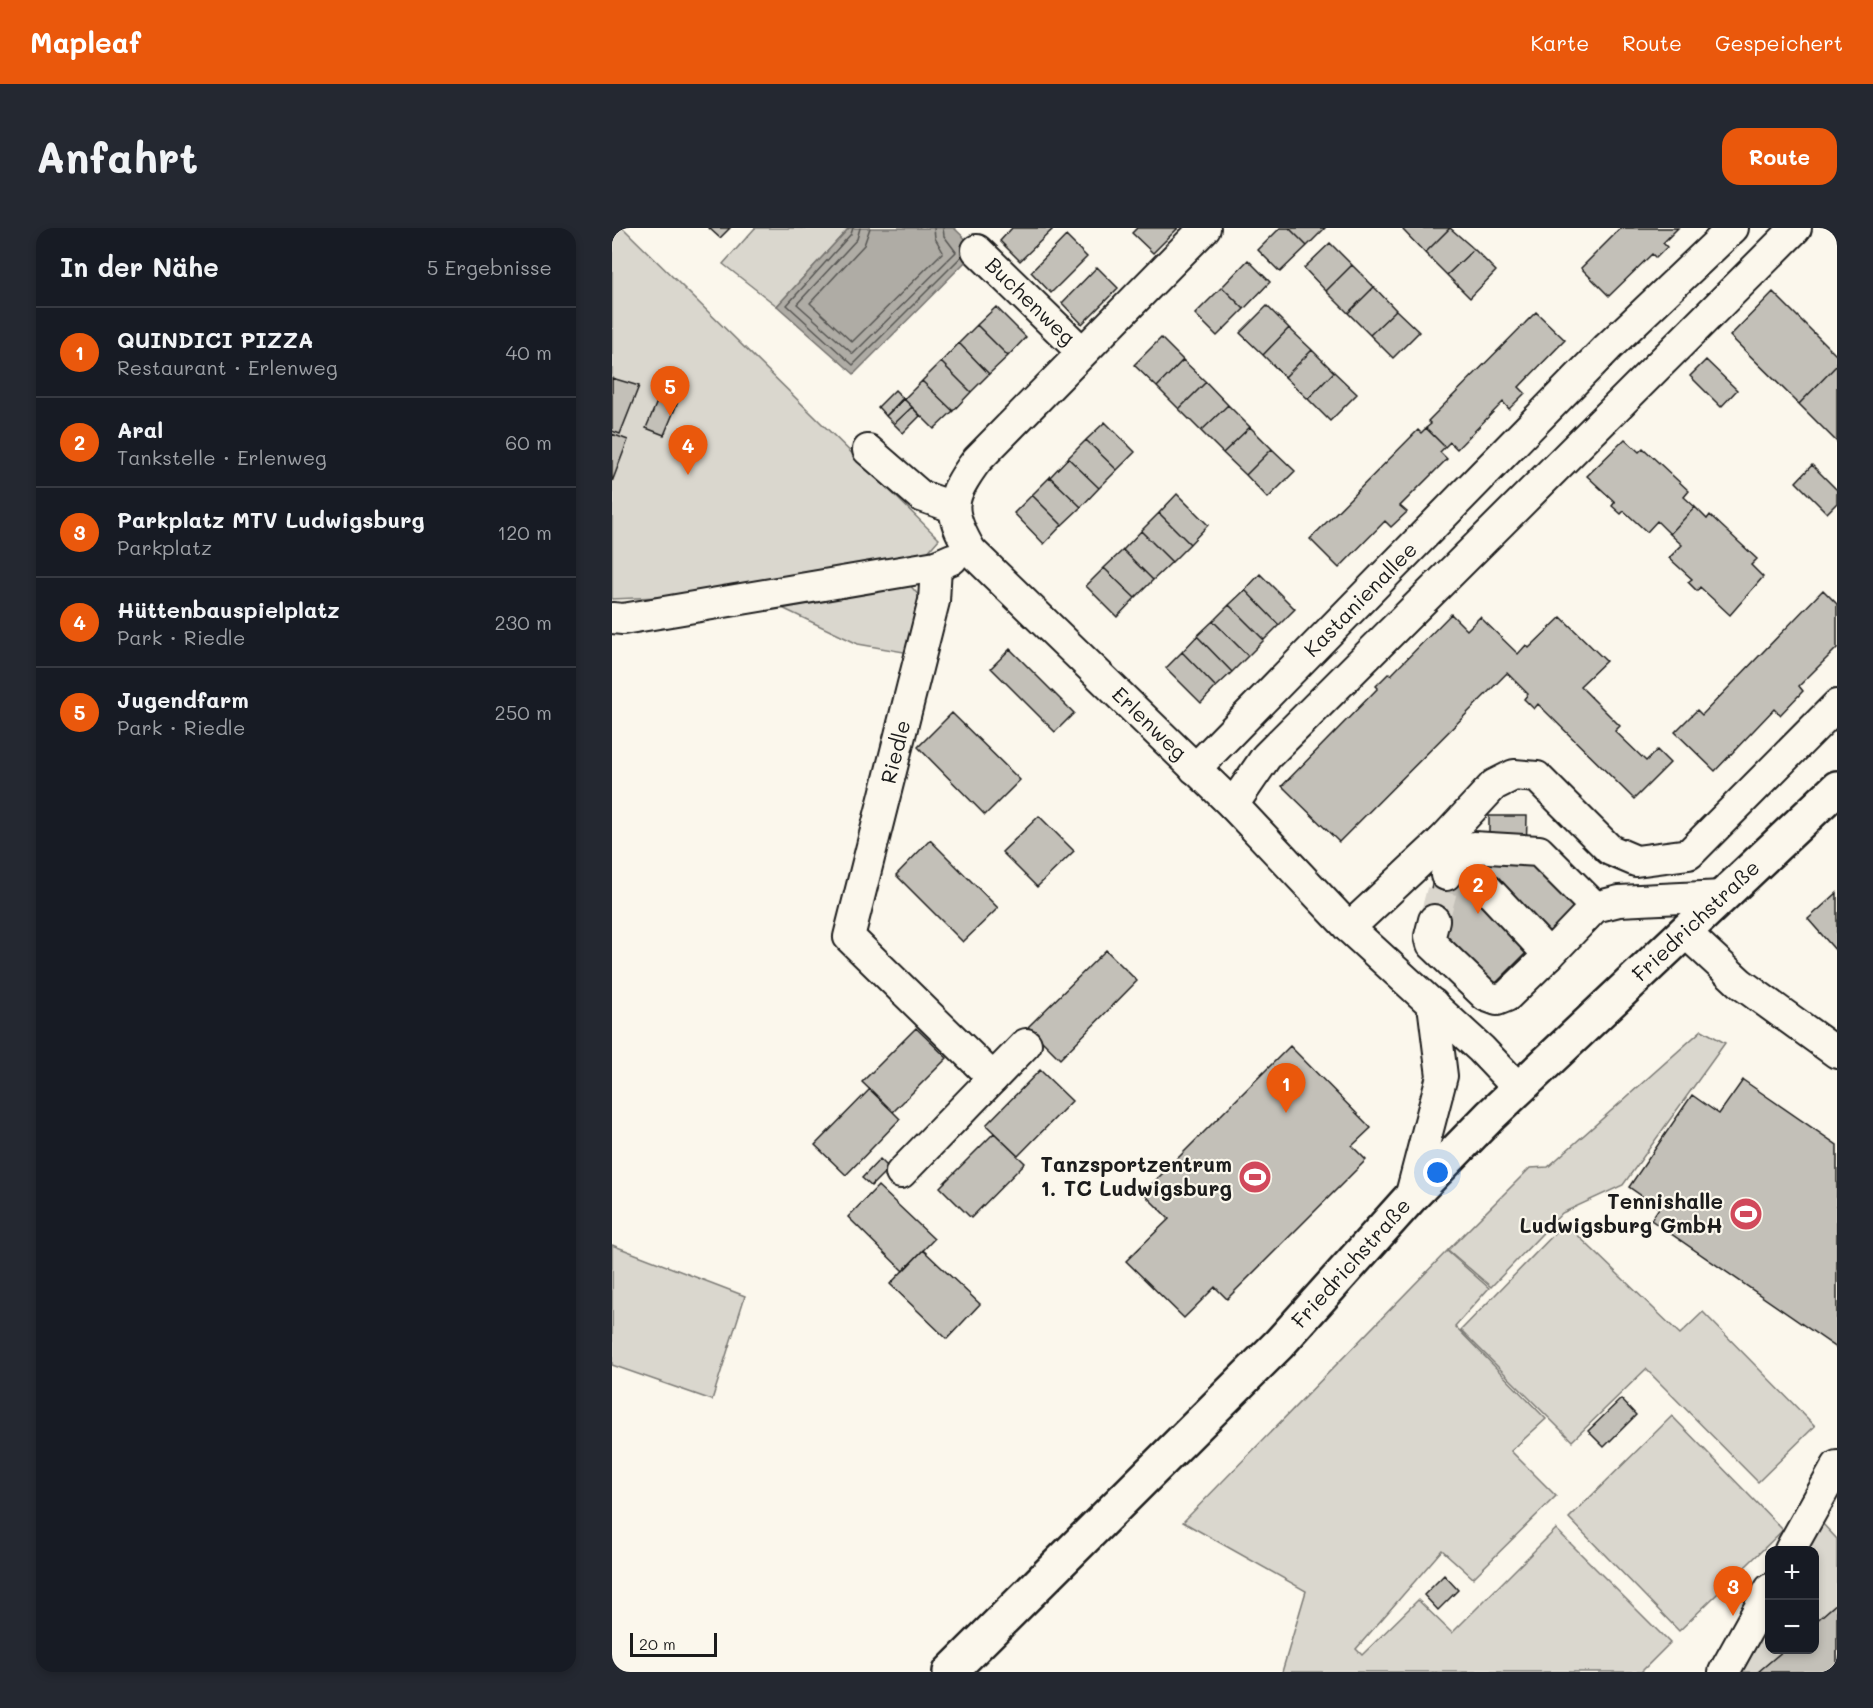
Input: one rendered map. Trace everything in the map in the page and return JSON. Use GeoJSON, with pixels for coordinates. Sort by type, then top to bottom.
{"type":"FeatureCollection","features":[{"type":"Feature","properties":{"kind":"main road","name":"Friedrichstraße"},"geometry":{"type":"LineString","coordinates":[[950,1672],[1280,1344],[1410,1198],[1518,1088],[1837,788]]}},
{"type":"Feature","properties":{"kind":"street"},"geometry":{"type":"LineString","coordinates":[[868,450],[921,496],[953,507],[964,477],[977,460],[1205,228]]}},
{"type":"Feature","properties":{"kind":"street","name":"Kastanienallee"},"geometry":{"type":"LineString","coordinates":[[1195,769],[1608,347],[1733,228]]}},
{"type":"Feature","properties":{"kind":"street","name":"Kastanienallee"},"geometry":{"type":"LineString","coordinates":[[1233,805],[1266,757],[1796,228]]}},
{"type":"Feature","properties":{"kind":"street","name":"Buchenweg"},"geometry":{"type":"LineString","coordinates":[[977,250],[1082,352]]}},
{"type":"Feature","properties":{"kind":"street"},"geometry":{"type":"LineString","coordinates":[[1527,430],[1558,465]]}},
{"type":"Feature","properties":{"kind":"street","name":"Erlenweg"},"geometry":{"type":"LineString","coordinates":[[953,507],[956,525],[971,551],[1233,805],[1349,928],[1433,1004],[1518,1088]]}},
{"type":"Feature","properties":{"kind":"street"},"geometry":{"type":"LineString","coordinates":[[612,618],[623,619],[936,567],[971,551]]}},
{"type":"Feature","properties":{"kind":"street","name":"Riedle"},"geometry":{"type":"LineString","coordinates":[[936,567],[934,601],[849,938],[993,1078]]}},
{"type":"Feature","properties":{"kind":"street"},"geometry":{"type":"LineString","coordinates":[[1448,858],[1494,785],[1514,775],[1537,777],[1610,850],[1636,861],[1689,854],[1837,705]]}},
{"type":"Feature","properties":{"kind":"street"},"geometry":{"type":"LineString","coordinates":[[1349,928],[1448,858],[1473,847],[1539,851],[1607,904],[1723,896]]}},
{"type":"Feature","properties":{"kind":"street"},"geometry":{"type":"LineString","coordinates":[[1448,858],[1549,955]]}},
{"type":"Feature","properties":{"kind":"street"},"geometry":{"type":"LineString","coordinates":[[1434,920],[1430,936],[1432,944],[1486,996],[1497,1000],[1507,996],[1607,904],[1636,861]]}},
{"type":"Feature","properties":{"kind":"street"},"geometry":{"type":"LineString","coordinates":[[1685,932],[1740,983],[1837,1053]]}},
{"type":"Feature","properties":{"kind":"street"},"geometry":{"type":"LineString","coordinates":[[1410,1198],[1442,1076],[1433,1004]]}},
{"type":"Feature","properties":{"kind":"street"},"geometry":{"type":"LineString","coordinates":[[901,1173],[1026,1044]]}},
{"type":"Feature","properties":{"kind":"street"},"geometry":{"type":"LineString","coordinates":[[1793,1546],[1837,1466]]}},
{"type":"Feature","properties":{"kind":"street"},"geometry":{"type":"LineString","coordinates":[[1724,1672],[1765,1598]]}},
{"type":"Feature","properties":{"kind":"shaded area"},"geometry":{"type":"Polygon","coordinates":[[[612,228],[623,228],[939,539],[919,562],[683,596],[612,599],[612,228]]]}},
{"type":"Feature","properties":{"kind":"shaded area"},"geometry":{"type":"Polygon","coordinates":[[[755,228],[849,228],[777,306],[723,264],[755,228]]]}},
{"type":"Feature","properties":{"kind":"shaded area"},"geometry":{"type":"Polygon","coordinates":[[[908,583],[927,605],[915,654],[858,644],[778,606],[908,583]]]}},
{"type":"Feature","properties":{"kind":"shaded area"},"geometry":{"type":"Polygon","coordinates":[[[1702,1030],[1725,1043],[1623,1185],[1562,1213],[1491,1287],[1448,1250],[1530,1168],[1548,1167],[1702,1030]]]}},
{"type":"Feature","properties":{"kind":"shaded area"},"geometry":{"type":"Polygon","coordinates":[[[1565,1223],[1680,1334],[1703,1312],[1815,1426],[1758,1482],[1646,1369],[1572,1441],[1461,1330],[1565,1223]]]}},
{"type":"Feature","properties":{"kind":"shaded area"},"geometry":{"type":"Polygon","coordinates":[[[612,1245],[745,1296],[712,1400],[612,1365],[612,1245]]]}},
{"type":"Feature","properties":{"kind":"shaded area"},"geometry":{"type":"Polygon","coordinates":[[[1447,1251],[1489,1288],[1455,1326],[1546,1419],[1511,1451],[1556,1496],[1473,1578],[1442,1550],[1356,1649],[1362,1655],[1418,1600],[1452,1633],[1556,1529],[1670,1643],[1641,1672],[1282,1672],[1306,1591],[1183,1522],[1447,1251]]]}},
{"type":"Feature","properties":{"kind":"shaded area"},"geometry":{"type":"Polygon","coordinates":[[[1672,1416],[1783,1530],[1679,1631],[1569,1518],[1672,1416]]]}},
{"type":"Feature","properties":{"kind":"shaded area"},"geometry":{"type":"Polygon","coordinates":[[[1821,1522],[1837,1539],[1837,1672],[1734,1672],[1765,1618],[1765,1654],[1819,1654],[1819,1546],[1807,1546],[1821,1522]]]}},
{"type":"Feature","properties":{"kind":"water"},"geometry":{"type":"Polygon","coordinates":[[[849,228],[954,228],[977,250],[854,374],[777,306],[849,228]]]}},
{"type":"Feature","properties":{"kind":"building"},"geometry":{"type":"Polygon","coordinates":[[[709,228],[730,228],[720,238],[709,228]]]}},
{"type":"Feature","properties":{"kind":"building"},"geometry":{"type":"Polygon","coordinates":[[[1012,228],[1054,228],[1020,261],[1000,241],[1012,228]]]}},
{"type":"Feature","properties":{"kind":"building"},"geometry":{"type":"Polygon","coordinates":[[[1137,228],[1178,228],[1153,253],[1132,233],[1137,228]]]}},
{"type":"Feature","properties":{"kind":"building"},"geometry":{"type":"Polygon","coordinates":[[[1280,228],[1289,228],[1307,246],[1280,272],[1258,250],[1280,228]]]}},
{"type":"Feature","properties":{"kind":"building"},"geometry":{"type":"Polygon","coordinates":[[[1289,228],[1325,228],[1307,246],[1289,228]]]}},
{"type":"Feature","properties":{"kind":"building"},"geometry":{"type":"Polygon","coordinates":[[[1405,228],[1450,228],[1425,253],[1403,230],[1405,228]]]}},
{"type":"Feature","properties":{"kind":"building"},"geometry":{"type":"Polygon","coordinates":[[[1450,228],[1474,249],[1447,275],[1425,253],[1450,228]]]}},
{"type":"Feature","properties":{"kind":"building"},"geometry":{"type":"Polygon","coordinates":[[[1621,228],[1678,228],[1663,243],[1667,247],[1656,258],[1652,254],[1609,296],[1581,268],[1621,228]]]}},
{"type":"Feature","properties":{"kind":"building"},"geometry":{"type":"Polygon","coordinates":[[[1066,236],[1087,257],[1051,293],[1031,272],[1066,236]]]}},
{"type":"Feature","properties":{"kind":"building"},"geometry":{"type":"Polygon","coordinates":[[[1330,243],[1352,265],[1326,291],[1304,268],[1330,243]]]}},
{"type":"Feature","properties":{"kind":"building"},"geometry":{"type":"Polygon","coordinates":[[[1474,249],[1496,271],[1470,298],[1447,275],[1474,249]]]}},
{"type":"Feature","properties":{"kind":"building"},"geometry":{"type":"Polygon","coordinates":[[[1248,260],[1270,282],[1244,309],[1222,287],[1248,260]]]}},
{"type":"Feature","properties":{"kind":"building"},"geometry":{"type":"Polygon","coordinates":[[[1352,265],[1374,287],[1348,313],[1326,291],[1352,265]]]}},
{"type":"Feature","properties":{"kind":"building"},"geometry":{"type":"Polygon","coordinates":[[[1097,267],[1118,288],[1082,324],[1062,303],[1097,267]]]}},
{"type":"Feature","properties":{"kind":"building"},"geometry":{"type":"Polygon","coordinates":[[[1222,287],[1244,309],[1217,336],[1195,314],[1222,287]]]}},
{"type":"Feature","properties":{"kind":"building"},"geometry":{"type":"Polygon","coordinates":[[[1374,287],[1396,310],[1370,335],[1348,313],[1374,287]]]}},
{"type":"Feature","properties":{"kind":"building"},"geometry":{"type":"Polygon","coordinates":[[[1773,292],[1837,356],[1837,365],[1799,404],[1730,336],[1773,292]]]}},
{"type":"Feature","properties":{"kind":"building"},"geometry":{"type":"Polygon","coordinates":[[[1267,306],[1289,328],[1263,355],[1240,333],[1267,306]]]}},
{"type":"Feature","properties":{"kind":"building"},"geometry":{"type":"Polygon","coordinates":[[[996,307],[1026,337],[1008,356],[977,325],[996,307]]]}},
{"type":"Feature","properties":{"kind":"building"},"geometry":{"type":"Polygon","coordinates":[[[1396,310],[1419,332],[1393,358],[1370,335],[1396,310]]]}},
{"type":"Feature","properties":{"kind":"building"},"geometry":{"type":"Polygon","coordinates":[[[1536,312],[1565,340],[1519,387],[1525,393],[1509,409],[1503,402],[1457,449],[1450,442],[1445,447],[1426,428],[1431,424],[1428,421],[1536,312]]]}},
{"type":"Feature","properties":{"kind":"building"},"geometry":{"type":"Polygon","coordinates":[[[977,325],[1008,356],[989,374],[959,343],[977,325]]]}},
{"type":"Feature","properties":{"kind":"building"},"geometry":{"type":"Polygon","coordinates":[[[1289,328],[1312,350],[1285,377],[1263,355],[1289,328]]]}},
{"type":"Feature","properties":{"kind":"building"},"geometry":{"type":"Polygon","coordinates":[[[1161,338],[1183,360],[1157,387],[1134,365],[1161,338]]]}},
{"type":"Feature","properties":{"kind":"building"},"geometry":{"type":"Polygon","coordinates":[[[959,343],[989,374],[971,392],[941,362],[959,343]]]}},
{"type":"Feature","properties":{"kind":"building"},"geometry":{"type":"Polygon","coordinates":[[[1312,350],[1334,372],[1308,399],[1285,377],[1312,350]]]}},
{"type":"Feature","properties":{"kind":"building"},"geometry":{"type":"Polygon","coordinates":[[[1183,360],[1206,382],[1179,409],[1157,387],[1183,360]]]}},
{"type":"Feature","properties":{"kind":"building"},"geometry":{"type":"Polygon","coordinates":[[[1706,360],[1737,390],[1721,407],[1690,376],[1706,360]]]}},
{"type":"Feature","properties":{"kind":"building"},"geometry":{"type":"Polygon","coordinates":[[[941,362],[971,392],[953,411],[922,381],[941,362]]]}},
{"type":"Feature","properties":{"kind":"building"},"geometry":{"type":"Polygon","coordinates":[[[1837,365],[1837,442],[1799,404],[1837,365]]]}},
{"type":"Feature","properties":{"kind":"building"},"geometry":{"type":"Polygon","coordinates":[[[1334,372],[1357,394],[1330,421],[1308,399],[1334,372]]]}},
{"type":"Feature","properties":{"kind":"building"},"geometry":{"type":"Polygon","coordinates":[[[612,378],[639,386],[620,434],[612,431],[612,378]]]}},
{"type":"Feature","properties":{"kind":"building"},"geometry":{"type":"Polygon","coordinates":[[[922,381],[953,411],[934,429],[904,399],[922,381]]]}},
{"type":"Feature","properties":{"kind":"building"},"geometry":{"type":"Polygon","coordinates":[[[1206,382],[1228,405],[1201,431],[1179,409],[1206,382]]]}},
{"type":"Feature","properties":{"kind":"building"},"geometry":{"type":"Polygon","coordinates":[[[662,390],[680,397],[664,435],[646,428],[662,390]]]}},
{"type":"Feature","properties":{"kind":"building"},"geometry":{"type":"Polygon","coordinates":[[[895,390],[903,398],[886,416],[878,407],[895,390]]]}},
{"type":"Feature","properties":{"kind":"building"},"geometry":{"type":"Polygon","coordinates":[[[904,399],[912,407],[894,424],[886,416],[904,399]]]}},
{"type":"Feature","properties":{"kind":"building"},"geometry":{"type":"Polygon","coordinates":[[[1228,405],[1250,427],[1223,453],[1201,431],[1228,405]]]}},
{"type":"Feature","properties":{"kind":"building"},"geometry":{"type":"Polygon","coordinates":[[[912,407],[920,416],[903,433],[894,424],[912,407]]]}},
{"type":"Feature","properties":{"kind":"building"},"geometry":{"type":"Polygon","coordinates":[[[1105,422],[1135,452],[1117,470],[1086,440],[1105,422]]]}},
{"type":"Feature","properties":{"kind":"building"},"geometry":{"type":"Polygon","coordinates":[[[1250,427],[1272,449],[1246,475],[1223,453],[1250,427]]]}},
{"type":"Feature","properties":{"kind":"building"},"geometry":{"type":"Polygon","coordinates":[[[1426,428],[1445,447],[1440,452],[1447,459],[1400,506],[1407,512],[1391,527],[1385,521],[1339,568],[1310,539],[1418,430],[1421,433],[1426,428]]]}},
{"type":"Feature","properties":{"kind":"building"},"geometry":{"type":"Polygon","coordinates":[[[612,434],[628,440],[612,482],[612,434]]]}},
{"type":"Feature","properties":{"kind":"building"},"geometry":{"type":"Polygon","coordinates":[[[1625,439],[1639,452],[1643,448],[1689,491],[1684,497],[1695,507],[1670,534],[1657,521],[1647,532],[1624,511],[1621,514],[1612,506],[1615,502],[1587,476],[1625,439]]]}},
{"type":"Feature","properties":{"kind":"building"},"geometry":{"type":"Polygon","coordinates":[[[1086,440],[1117,470],[1099,488],[1068,458],[1086,440]]]}},
{"type":"Feature","properties":{"kind":"building"},"geometry":{"type":"Polygon","coordinates":[[[1272,449],[1295,471],[1268,498],[1246,475],[1272,449]]]}},
{"type":"Feature","properties":{"kind":"building"},"geometry":{"type":"Polygon","coordinates":[[[1068,458],[1099,488],[1081,507],[1050,477],[1068,458]]]}},
{"type":"Feature","properties":{"kind":"building"},"geometry":{"type":"Polygon","coordinates":[[[1812,465],[1837,490],[1837,503],[1827,513],[1796,482],[1812,465]]]}},
{"type":"Feature","properties":{"kind":"building"},"geometry":{"type":"Polygon","coordinates":[[[1050,477],[1081,507],[1062,525],[1032,495],[1050,477]]]}},
{"type":"Feature","properties":{"kind":"building"},"geometry":{"type":"Polygon","coordinates":[[[1177,494],[1208,525],[1190,544],[1159,513],[1177,494]]]}},
{"type":"Feature","properties":{"kind":"building"},"geometry":{"type":"Polygon","coordinates":[[[1032,495],[1062,525],[1044,544],[1014,513],[1032,495]]]}},
{"type":"Feature","properties":{"kind":"building"},"geometry":{"type":"Polygon","coordinates":[[[1695,507],[1707,519],[1710,515],[1757,559],[1751,565],[1763,577],[1730,615],[1700,587],[1697,591],[1688,582],[1692,579],[1669,558],[1682,545],[1670,534],[1695,507]]]}},
{"type":"Feature","properties":{"kind":"building"},"geometry":{"type":"Polygon","coordinates":[[[1159,513],[1190,544],[1172,562],[1141,531],[1159,513]]]}},
{"type":"Feature","properties":{"kind":"building"},"geometry":{"type":"Polygon","coordinates":[[[1141,531],[1172,562],[1153,580],[1123,550],[1141,531]]]}},
{"type":"Feature","properties":{"kind":"building"},"geometry":{"type":"Polygon","coordinates":[[[1123,550],[1153,580],[1135,598],[1104,568],[1123,550]]]}},
{"type":"Feature","properties":{"kind":"building"},"geometry":{"type":"Polygon","coordinates":[[[1104,568],[1135,598],[1117,617],[1086,586],[1104,568]]]}},
{"type":"Feature","properties":{"kind":"building"},"geometry":{"type":"Polygon","coordinates":[[[1260,574],[1295,609],[1279,625],[1245,590],[1260,574]]]}},
{"type":"Feature","properties":{"kind":"building"},"geometry":{"type":"Polygon","coordinates":[[[1245,590],[1279,625],[1264,640],[1229,605],[1245,590]]]}},
{"type":"Feature","properties":{"kind":"building"},"geometry":{"type":"Polygon","coordinates":[[[1823,590],[1837,604],[1837,648],[1799,686],[1803,691],[1780,715],[1774,709],[1715,771],[1675,732],[1697,710],[1702,715],[1823,590]]]}},
{"type":"Feature","properties":{"kind":"building"},"geometry":{"type":"Polygon","coordinates":[[[1229,605],[1264,640],[1248,656],[1213,621],[1229,605]]]}},
{"type":"Feature","properties":{"kind":"building"},"geometry":{"type":"Polygon","coordinates":[[[1451,614],[1467,630],[1480,617],[1518,654],[1526,645],[1529,648],[1561,617],[1606,661],[1580,686],[1620,726],[1615,731],[1646,761],[1657,750],[1670,763],[1634,799],[1538,704],[1534,709],[1524,699],[1528,694],[1507,673],[1339,842],[1282,786],[1378,688],[1376,686],[1389,673],[1391,675],[1451,614]]]}},
{"type":"Feature","properties":{"kind":"building"},"geometry":{"type":"Polygon","coordinates":[[[1213,621],[1248,656],[1232,672],[1197,636],[1213,621]]]}},
{"type":"Feature","properties":{"kind":"building"},"geometry":{"type":"Polygon","coordinates":[[[1197,636],[1232,672],[1216,687],[1182,652],[1197,636]]]}},
{"type":"Feature","properties":{"kind":"building"},"geometry":{"type":"Polygon","coordinates":[[[1010,649],[1074,713],[1055,732],[991,668],[1010,649]]]}},
{"type":"Feature","properties":{"kind":"building"},"geometry":{"type":"Polygon","coordinates":[[[1182,652],[1216,687],[1201,703],[1166,668],[1182,652]]]}},
{"type":"Feature","properties":{"kind":"building"},"geometry":{"type":"Polygon","coordinates":[[[952,713],[1020,780],[985,815],[918,747],[952,713]]]}},
{"type":"Feature","properties":{"kind":"building"},"geometry":{"type":"Polygon","coordinates":[[[1039,816],[1074,851],[1037,887],[1002,852],[1039,816]]]}},
{"type":"Feature","properties":{"kind":"building"},"geometry":{"type":"Polygon","coordinates":[[[1489,816],[1527,816],[1526,856],[1598,927],[1569,956],[1489,877],[1489,816]]]}},
{"type":"Feature","properties":{"kind":"building"},"geometry":{"type":"Polygon","coordinates":[[[930,840],[998,908],[963,942],[896,875],[930,840]]]}},
{"type":"Feature","properties":{"kind":"building"},"geometry":{"type":"Polygon","coordinates":[[[1435,872],[1457,877],[1529,950],[1493,986],[1424,917],[1435,872]]]}},
{"type":"Feature","properties":{"kind":"building"},"geometry":{"type":"Polygon","coordinates":[[[1837,893],[1837,952],[1808,919],[1837,893]]]}},
{"type":"Feature","properties":{"kind":"building"},"geometry":{"type":"Polygon","coordinates":[[[1106,950],[1137,981],[1060,1059],[1028,1027],[1106,950]]]}},
{"type":"Feature","properties":{"kind":"building"},"geometry":{"type":"Polygon","coordinates":[[[916,1028],[947,1058],[893,1112],[862,1082],[916,1028]]]}},
{"type":"Feature","properties":{"kind":"building","name":"Tanzsportzentrum 1. TC Ludwigsburg"},"geometry":{"type":"Polygon","coordinates":[[[1290,1046],[1371,1128],[1352,1146],[1366,1160],[1227,1299],[1215,1287],[1184,1318],[1126,1261],[1169,1219],[1143,1193],[1290,1046]]]}},
{"type":"Feature","properties":{"kind":"building"},"geometry":{"type":"Polygon","coordinates":[[[1040,1070],[1072,1101],[1018,1156],[986,1125],[1040,1070]]]}},
{"type":"Feature","properties":{"kind":"building","name":"Tennishalle Ludwigsburg GmbH"},"geometry":{"type":"Polygon","coordinates":[[[1743,1080],[1837,1145],[1837,1348],[1651,1220],[1659,1208],[1629,1187],[1692,1095],[1719,1114],[1743,1080]]]}},
{"type":"Feature","properties":{"kind":"building"},"geometry":{"type":"Polygon","coordinates":[[[870,1089],[900,1119],[846,1175],[815,1145],[870,1089]]]}},
{"type":"Feature","properties":{"kind":"building"},"geometry":{"type":"Polygon","coordinates":[[[994,1133],[1025,1163],[971,1218],[940,1187],[994,1133]]]}},
{"type":"Feature","properties":{"kind":"building"},"geometry":{"type":"Polygon","coordinates":[[[880,1159],[889,1168],[871,1186],[862,1178],[880,1159]]]}},
{"type":"Feature","properties":{"kind":"building"},"geometry":{"type":"Polygon","coordinates":[[[878,1186],[934,1239],[903,1271],[848,1217],[878,1186]]]}},
{"type":"Feature","properties":{"kind":"building"},"geometry":{"type":"Polygon","coordinates":[[[923,1250],[980,1304],[947,1339],[890,1284],[923,1250]]]}},
{"type":"Feature","properties":{"kind":"building"},"geometry":{"type":"Polygon","coordinates":[[[1621,1399],[1636,1415],[1604,1447],[1588,1431],[1621,1399]]]}},
{"type":"Feature","properties":{"kind":"building"},"geometry":{"type":"Polygon","coordinates":[[[1444,1575],[1458,1590],[1438,1610],[1424,1595],[1444,1575]]]}},
{"type":"Feature","properties":{"kind":"building"},"geometry":{"type":"Polygon","coordinates":[[[1837,1603],[1837,1672],[1758,1672],[1779,1654],[1819,1654],[1819,1619],[1837,1603]]]}},
{"type":"Feature","properties":{"kind":"tunnel"},"geometry":{"type":"LineString","coordinates":[[1434,920],[1446,875]]}},
{"type":"Feature","properties":{"kind":"place","name":"Jugendfarm"},"geometry":{"type":"Point","coordinates":[670,416]}},
{"type":"Feature","properties":{"kind":"place","name":"Hüttenbauspielplatz"},"geometry":{"type":"Point","coordinates":[688,475]}},
{"type":"Feature","properties":{"kind":"place","name":"Aral"},"geometry":{"type":"Point","coordinates":[1478,914]}},
{"type":"Feature","properties":{"kind":"place","name":"QUINDICI PIZZA"},"geometry":{"type":"Point","coordinates":[1286,1113]}},
{"type":"Feature","properties":{"kind":"place","name":"Tanzsportzentrum 1. TC Ludwigsburg"},"geometry":{"type":"Point","coordinates":[1255,1177]}},
{"type":"Feature","properties":{"kind":"place","name":"Tennishalle Ludwigsburg GmbH"},"geometry":{"type":"Point","coordinates":[1746,1214]}},
{"type":"Feature","properties":{"kind":"place","name":"Parkplatz MTV Ludwigsburg"},"geometry":{"type":"Point","coordinates":[1733,1616]}}]}
